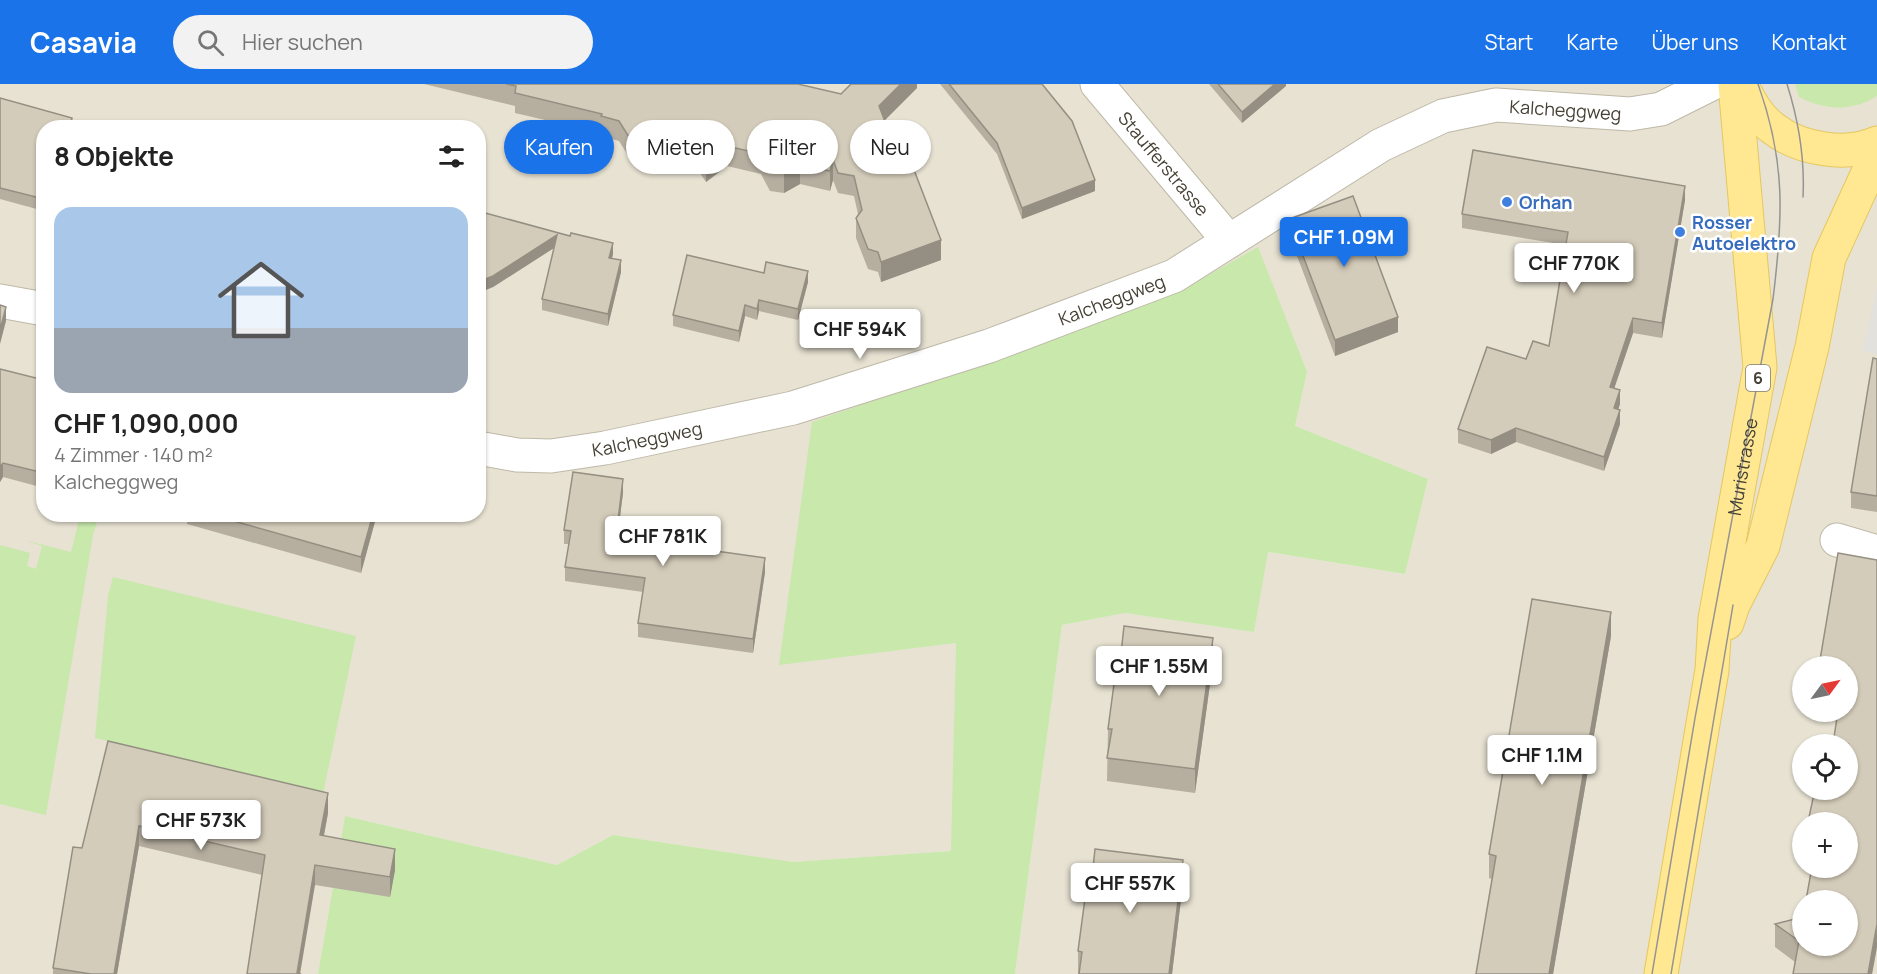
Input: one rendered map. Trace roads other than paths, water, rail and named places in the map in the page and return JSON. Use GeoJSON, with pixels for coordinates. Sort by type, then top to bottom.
{"type":"FeatureCollection","features":[{"type":"Feature","properties":{"kind":"main road","name":"Muristrasse"},"geometry":{"type":"LineString","coordinates":[[1661,974],[1712,670],[1714,619],[1760,367],[1735,84]]}},
{"type":"Feature","properties":{"kind":"main road"},"geometry":{"type":"LineString","coordinates":[[1741,84],[1762,119],[1788,138],[1817,147],[1839,150],[1877,143]]}},
{"type":"Feature","properties":{"kind":"main road","name":"Muristrasse"},"geometry":{"type":"LineString","coordinates":[[1712,670],[1733,605],[1763,546],[1812,347],[1829,258],[1877,153]]}},
{"type":"Feature","properties":{"kind":"street","name":"Staufferstrasse"},"geometry":{"type":"LineString","coordinates":[[1097,84],[1230,241]]}},
{"type":"Feature","properties":{"kind":"street","name":"Kalcheggweg"},"geometry":{"type":"LineString","coordinates":[[486,449],[517,455],[551,456],[605,448],[793,408],[1071,316],[1174,276],[1389,140],[1443,116],[1496,105],[1630,114],[1661,109],[1711,84]]}},
{"type":"Feature","properties":{"kind":"street"},"geometry":{"type":"LineString","coordinates":[[0,301],[36,308]]}},
{"type":"Feature","properties":{"kind":"street"},"geometry":{"type":"LineString","coordinates":[[1838,540],[1877,552]]}},
{"type":"Feature","properties":{"kind":"tram line"},"geometry":{"type":"LineString","coordinates":[[1652,974],[1695,718],[1773,299],[1779,242],[1780,190],[1774,139],[1758,84]]}},
{"type":"Feature","properties":{"kind":"tram line"},"geometry":{"type":"LineString","coordinates":[[1787,84],[1800,140],[1803,197]]}},
{"type":"Feature","properties":{"kind":"tram line"},"geometry":{"type":"LineString","coordinates":[[1671,974],[1733,605]]}},
{"type":"Feature","properties":{"kind":"place","name":"Orhan"},"geometry":{"type":"Point","coordinates":[1507,202]}},
{"type":"Feature","properties":{"kind":"place","name":"Rosser Autoelektro"},"geometry":{"type":"Point","coordinates":[1680,232]}}]}
